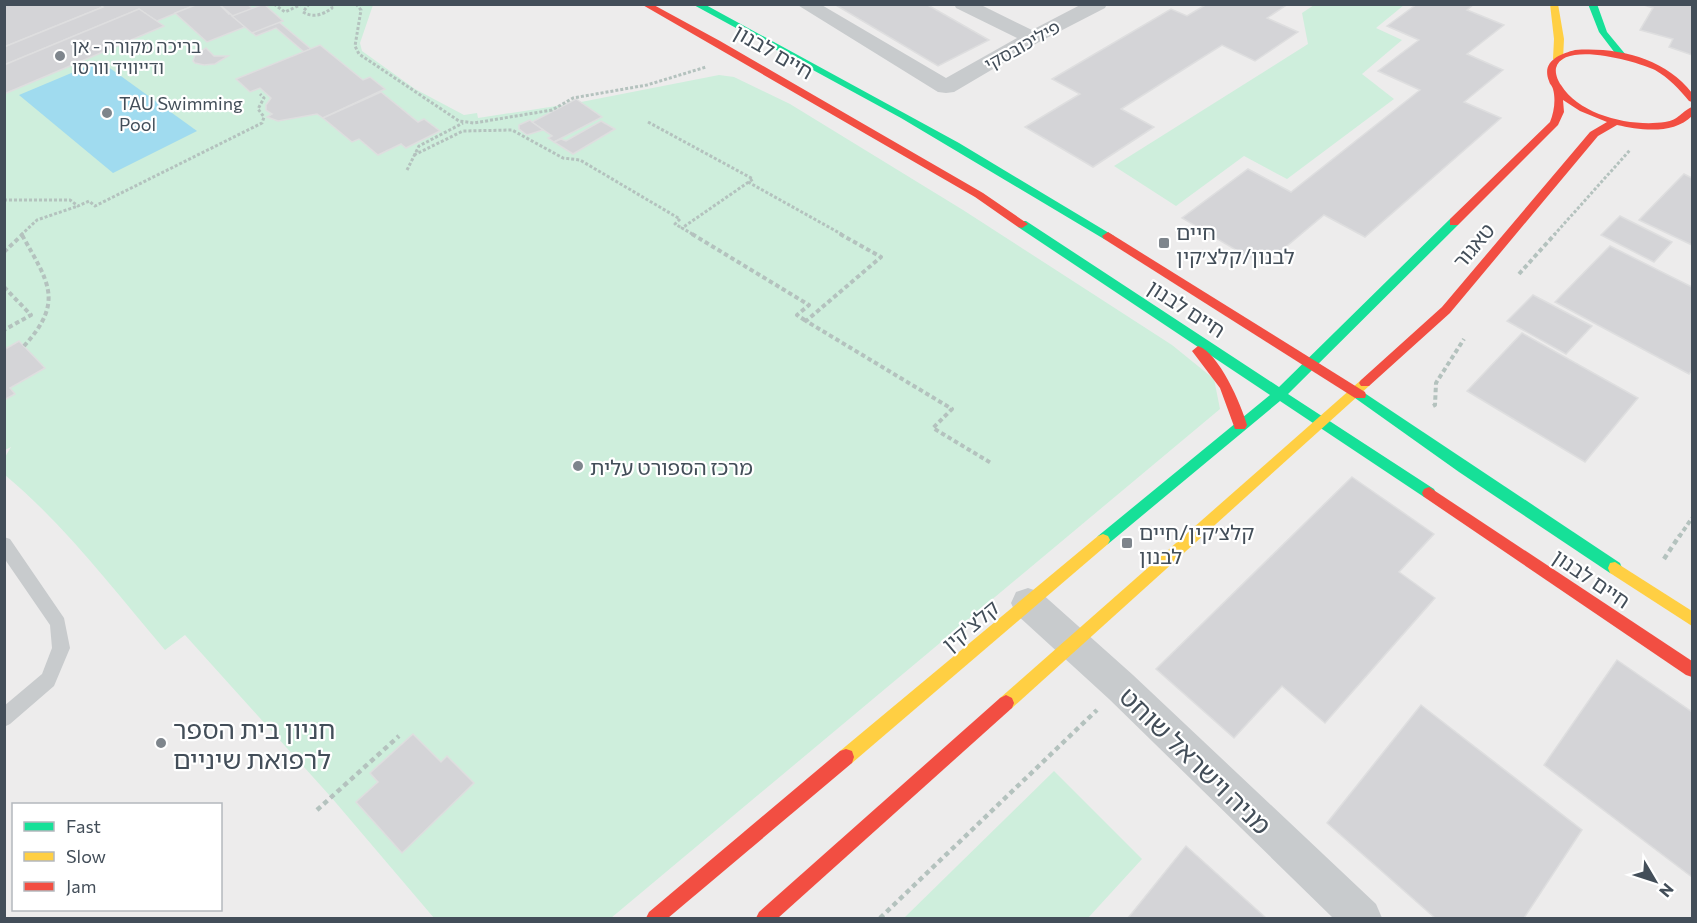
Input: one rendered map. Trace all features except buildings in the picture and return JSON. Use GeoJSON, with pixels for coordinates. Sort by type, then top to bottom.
{"type":"FeatureCollection","features":[{"type":"Feature","properties":{"kind":"street","name":"חיים לבנון"},"geometry":{"type":"LineString","coordinates":[[645,4],[717,43],[979,195],[1164,319],[1281,393],[1692,670]]}},
{"type":"Feature","properties":{"kind":"street","name":"חיים לבנון"},"geometry":{"type":"LineString","coordinates":[[696,4],[808,62],[1002,170],[1353,390],[1464,468],[1692,619]]}},
{"type":"Feature","properties":{"kind":"street","name":"פיליכובסקי"},"geometry":{"type":"LineString","coordinates":[[805,4],[946,87],[1098,4]]}},
{"type":"Feature","properties":{"kind":"street"},"geometry":{"type":"LineString","coordinates":[[963,4],[1032,38]]}},
{"type":"Feature","properties":{"kind":"street"},"geometry":{"type":"LineString","coordinates":[[1554,4],[1559,39],[1558,59],[1584,52],[1621,55],[1661,70],[1689,91],[1692,99]]}},
{"type":"Feature","properties":{"kind":"street"},"geometry":{"type":"LineString","coordinates":[[1592,4],[1595,17],[1604,35],[1621,55]]}},
{"type":"Feature","properties":{"kind":"street","name":"טאגור"},"geometry":{"type":"LineString","coordinates":[[1312,364],[1554,123],[1559,112],[1558,89],[1551,78],[1551,67],[1558,59]]}},
{"type":"Feature","properties":{"kind":"street"},"geometry":{"type":"LineString","coordinates":[[1558,89],[1581,108],[1616,121],[1692,131]]}},
{"type":"Feature","properties":{"kind":"street"},"geometry":{"type":"LineString","coordinates":[[1664,126],[1682,121],[1692,110]]}},
{"type":"Feature","properties":{"kind":"street","name":"טאגור"},"geometry":{"type":"LineString","coordinates":[[1353,390],[1446,310],[1594,135],[1616,121]]}},
{"type":"Feature","properties":{"kind":"street"},"geometry":{"type":"LineString","coordinates":[[1164,319],[1212,366],[1229,388],[1237,408],[1240,425]]}},
{"type":"Feature","properties":{"kind":"street","name":"קלצ'קין"},"geometry":{"type":"LineString","coordinates":[[655,918],[1240,425],[1281,393],[1312,364]]}},
{"type":"Feature","properties":{"kind":"street"},"geometry":{"type":"LineString","coordinates":[[765,918],[1353,390]]}},
{"type":"Feature","properties":{"kind":"street","name":"מניה וישראל שוחט"},"geometry":{"type":"LineString","coordinates":[[1028,603],[1121,687],[1362,918]]}},
{"type":"Feature","properties":{"kind":"lane"},"geometry":{"type":"LineString","coordinates":[[4,544],[58,623],[61,648],[48,680],[4,718]]}},
{"type":"Feature","properties":{"kind":"path"},"geometry":{"type":"LineString","coordinates":[[274,4],[285,12],[309,4]]}},
{"type":"Feature","properties":{"kind":"path"},"geometry":{"type":"LineString","coordinates":[[302,6],[304,14],[316,16],[329,11],[331,4]]}},
{"type":"Feature","properties":{"kind":"path"},"geometry":{"type":"LineString","coordinates":[[356,4],[361,10],[355,46],[360,54],[453,119],[465,122],[474,123],[552,110],[573,98],[647,85],[710,66]]}},
{"type":"Feature","properties":{"kind":"path"},"geometry":{"type":"LineString","coordinates":[[4,252],[37,220],[89,201],[95,206],[262,123],[264,117],[258,109],[264,98],[260,94]]}},
{"type":"Feature","properties":{"kind":"path"},"geometry":{"type":"LineString","coordinates":[[407,170],[419,146],[465,122]]}},
{"type":"Feature","properties":{"kind":"path"},"geometry":{"type":"LineString","coordinates":[[648,122],[753,179],[682,228]]}},
{"type":"Feature","properties":{"kind":"path"},"geometry":{"type":"LineString","coordinates":[[414,155],[463,131],[517,131],[563,158],[580,160],[680,219],[675,224],[809,305],[797,315],[952,409],[933,428],[990,463]]}},
{"type":"Feature","properties":{"kind":"path"},"geometry":{"type":"LineString","coordinates":[[748,182],[882,257],[806,321]]}},
{"type":"Feature","properties":{"kind":"path"},"geometry":{"type":"LineString","coordinates":[[4,200],[70,200],[78,206]]}},
{"type":"Feature","properties":{"kind":"path"},"geometry":{"type":"LineString","coordinates":[[22,235],[48,284],[52,300],[33,338],[24,346]]}},
{"type":"Feature","properties":{"kind":"path"},"geometry":{"type":"LineString","coordinates":[[4,287],[31,315],[4,330]]}},
{"type":"Feature","properties":{"kind":"path"},"geometry":{"type":"LineString","coordinates":[[1644,588],[1692,518]]}},
{"type":"Feature","properties":{"kind":"path"},"geometry":{"type":"LineString","coordinates":[[880,918],[1121,687]]}},
{"type":"Feature","properties":{"kind":"path"},"geometry":{"type":"LineString","coordinates":[[317,810],[399,736]]}},
{"type":"Feature","properties":{"kind":"green space","name":"מרכז הספורט עלית"},"geometry":{"type":"Polygon","coordinates":[[[5,4],[373,5],[360,43],[362,51],[415,89],[464,115],[477,113],[478,118],[563,105],[576,99],[581,102],[719,75],[734,77],[790,104],[963,210],[1172,345],[1214,379],[1220,409],[611,918],[434,918],[331,797],[185,635],[165,650],[69,537],[5,475],[5,457],[11,447],[5,450],[5,4]]]}},
{"type":"Feature","properties":{"kind":"green space"},"geometry":{"type":"Polygon","coordinates":[[[1314,5],[1404,5],[1376,28],[1402,40],[1362,74],[1394,99],[1287,179],[1244,156],[1176,206],[1114,166],[1308,44],[1302,13],[1314,5]]]}},
{"type":"Feature","properties":{"kind":"green space"},"geometry":{"type":"Polygon","coordinates":[[[1054,771],[1142,859],[1088,918],[904,918],[1054,771]]]}},
{"type":"Feature","properties":{"kind":"water","name":"TAU Swimming Pool"},"geometry":{"type":"Polygon","coordinates":[[[100,61],[197,131],[113,173],[19,95],[100,61]]]}},
{"type":"Feature","properties":{"kind":"traffic: fast"},"geometry":{"type":"LineString","coordinates":[[696,4],[904,116],[1108,236]]}},
{"type":"Feature","properties":{"kind":"traffic: fast"},"geometry":{"type":"LineString","coordinates":[[1592,4],[1603,32],[1621,55]]}},
{"type":"Feature","properties":{"kind":"traffic: fast"},"geometry":{"type":"LineString","coordinates":[[1103,540],[1281,393],[1454,222]]}},
{"type":"Feature","properties":{"kind":"traffic: fast"},"geometry":{"type":"LineString","coordinates":[[1022,224],[1429,493]]}},
{"type":"Feature","properties":{"kind":"traffic: fast"},"geometry":{"type":"LineString","coordinates":[[1360,395],[1464,468],[1615,568]]}},
{"type":"Feature","properties":{"kind":"traffic: slow"},"geometry":{"type":"LineString","coordinates":[[1554,4],[1559,39],[1558,59]]}},
{"type":"Feature","properties":{"kind":"traffic: slow"},"geometry":{"type":"LineString","coordinates":[[1006,703],[1365,383]]}},
{"type":"Feature","properties":{"kind":"traffic: slow"},"geometry":{"type":"LineString","coordinates":[[846,757],[1103,540]]}},
{"type":"Feature","properties":{"kind":"traffic: slow"},"geometry":{"type":"LineString","coordinates":[[1615,568],[1692,619]]}},
{"type":"Feature","properties":{"kind":"traffic: jam"},"geometry":{"type":"LineString","coordinates":[[645,4],[717,43],[979,195],[1022,224]]}},
{"type":"Feature","properties":{"kind":"traffic: jam"},"geometry":{"type":"LineString","coordinates":[[1692,99],[1678,82],[1661,70],[1642,61],[1620,55],[1601,52],[1575,53],[1555,61],[1551,69],[1553,80],[1570,101],[1613,121],[1643,126],[1667,125],[1681,121],[1692,110]]}},
{"type":"Feature","properties":{"kind":"traffic: jam"},"geometry":{"type":"LineString","coordinates":[[1454,222],[1554,123],[1559,112],[1558,89]]}},
{"type":"Feature","properties":{"kind":"traffic: jam"},"geometry":{"type":"LineString","coordinates":[[1365,383],[1446,310],[1594,134],[1616,121]]}},
{"type":"Feature","properties":{"kind":"traffic: jam"},"geometry":{"type":"LineString","coordinates":[[1108,236],[1360,395]]}},
{"type":"Feature","properties":{"kind":"traffic: jam"},"geometry":{"type":"LineString","coordinates":[[1198,351],[1225,385],[1240,425]]}},
{"type":"Feature","properties":{"kind":"traffic: jam"},"geometry":{"type":"LineString","coordinates":[[1429,493],[1692,670]]}},
{"type":"Feature","properties":{"kind":"traffic: jam"},"geometry":{"type":"LineString","coordinates":[[765,918],[1006,703]]}},
{"type":"Feature","properties":{"kind":"traffic: jam"},"geometry":{"type":"LineString","coordinates":[[655,918],[846,757]]}},
{"type":"Feature","properties":{"kind":"place","name":"בריכה מקורה - אן ודייוויד וורסו"},"geometry":{"type":"Point","coordinates":[60,56]}},
{"type":"Feature","properties":{"kind":"place","name":"TAU Swimming Pool"},"geometry":{"type":"Point","coordinates":[107,113]}},
{"type":"Feature","properties":{"kind":"place","name":"חיים לבנון/קלצ׳קין"},"geometry":{"type":"Point","coordinates":[1164,243]}},
{"type":"Feature","properties":{"kind":"place","name":"מרכז הספורט עלית"},"geometry":{"type":"Point","coordinates":[578,466]}},
{"type":"Feature","properties":{"kind":"place","name":"קלצ׳קין/חיים לבנון"},"geometry":{"type":"Point","coordinates":[1127,543]}},
{"type":"Feature","properties":{"kind":"place","name":"חניון בית הספר לרפואת שיניים"},"geometry":{"type":"Point","coordinates":[161,743]}}]}
